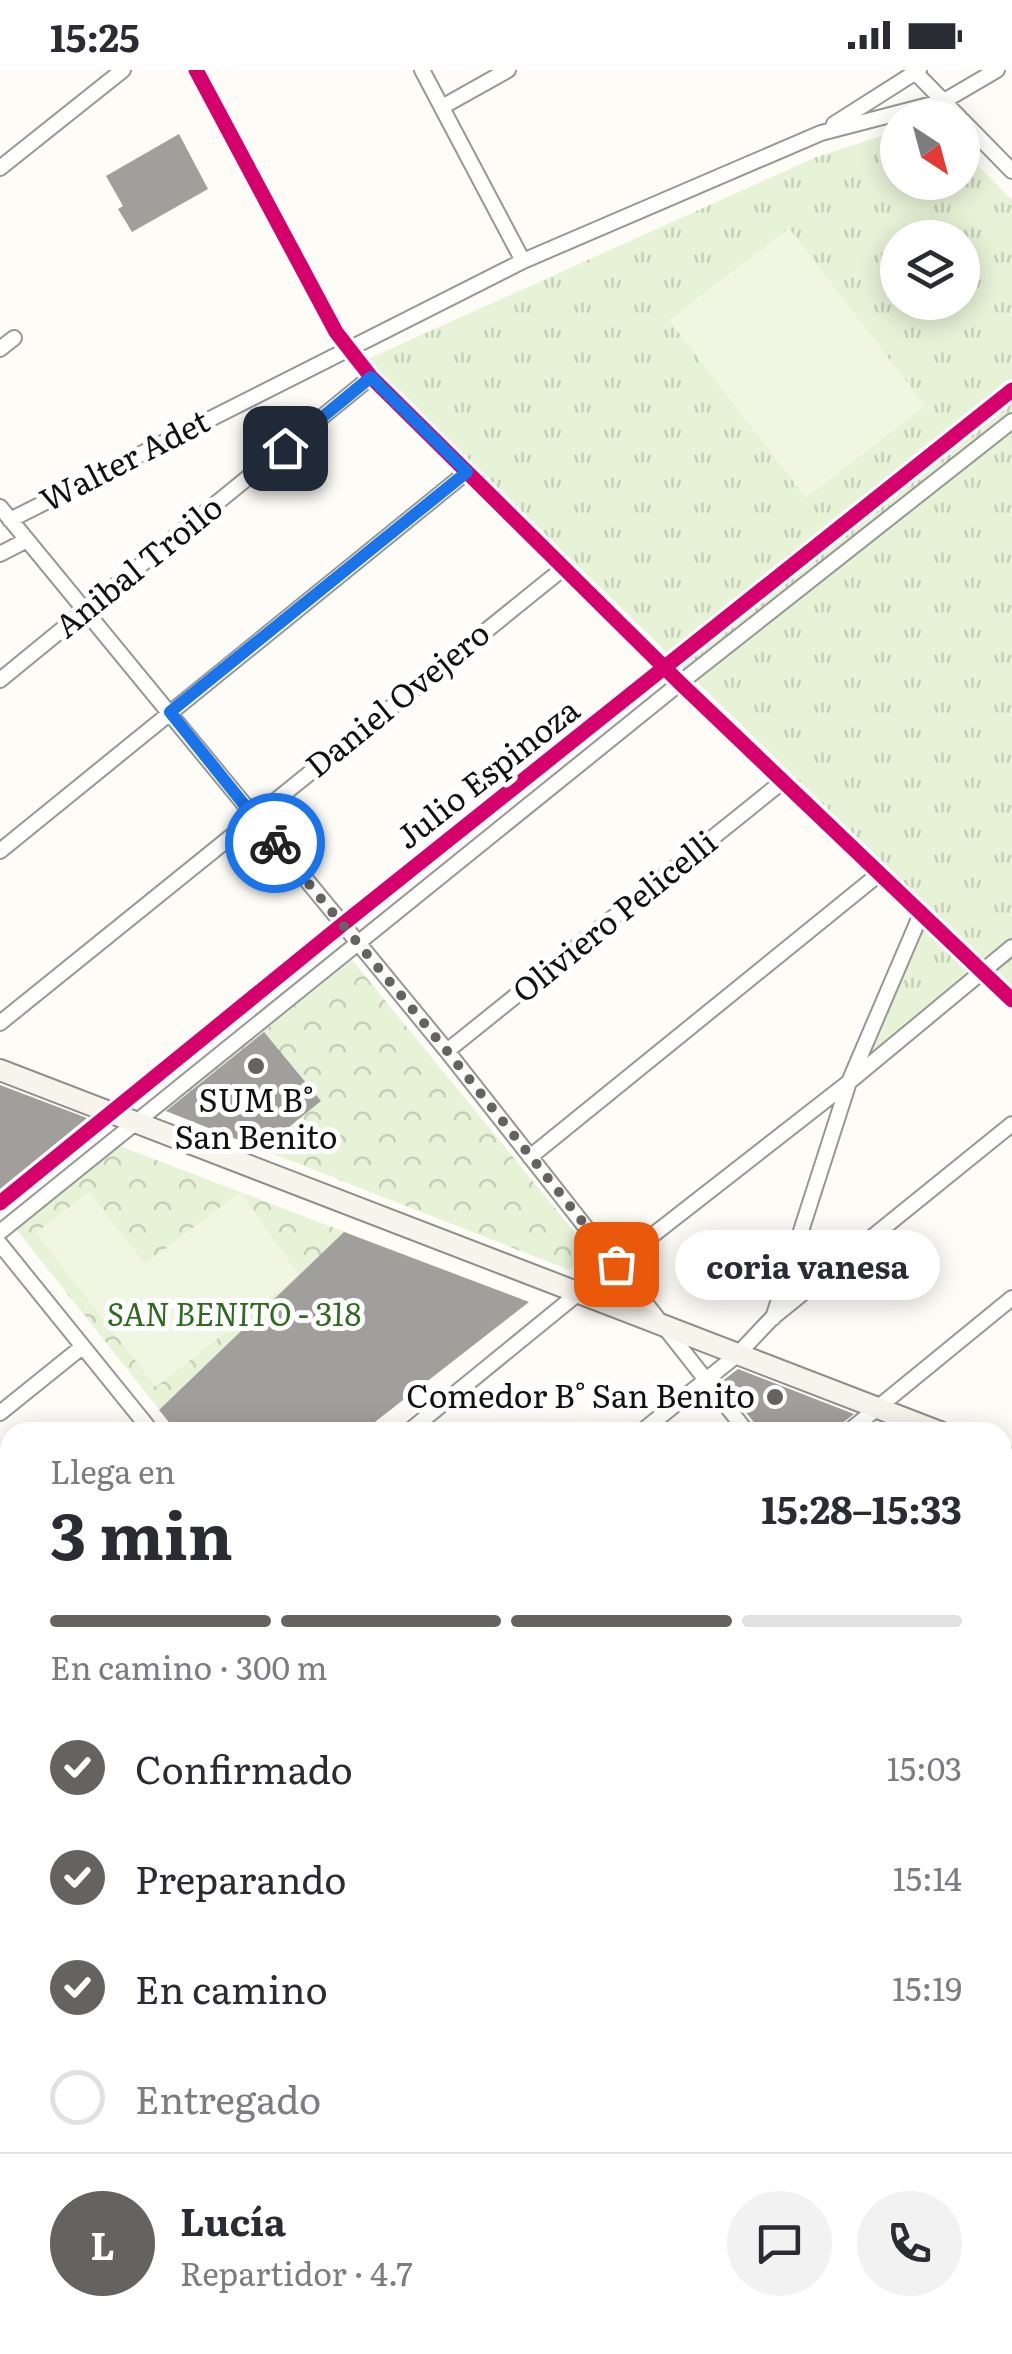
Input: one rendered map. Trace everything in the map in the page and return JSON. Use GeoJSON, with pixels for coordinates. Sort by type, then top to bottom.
{"type":"FeatureCollection","features":[{"type":"Feature","properties":{"kind":"main road"},"geometry":{"type":"LineString","coordinates":[[0,1070],[913,1422]]}},
{"type":"Feature","properties":{"kind":"street"},"geometry":{"type":"LineString","coordinates":[[0,168],[122,70]]}},
{"type":"Feature","properties":{"kind":"street"},"geometry":{"type":"LineString","coordinates":[[196,70],[348,349],[371,377],[680,683],[1012,1000]]}},
{"type":"Feature","properties":{"kind":"street"},"geometry":{"type":"LineString","coordinates":[[422,70],[523,260]]}},
{"type":"Feature","properties":{"kind":"street"},"geometry":{"type":"LineString","coordinates":[[442,106],[508,70]]}},
{"type":"Feature","properties":{"kind":"street"},"geometry":{"type":"LineString","coordinates":[[967,87],[972,70]]}},
{"type":"Feature","properties":{"kind":"street"},"geometry":{"type":"LineString","coordinates":[[946,100],[998,70]]}},
{"type":"Feature","properties":{"kind":"street"},"geometry":{"type":"LineString","coordinates":[[821,133],[915,71],[943,100]]}},
{"type":"Feature","properties":{"kind":"street"},"geometry":{"type":"LineString","coordinates":[[821,133],[880,118]]}},
{"type":"Feature","properties":{"kind":"street","name":"Walter Adet"},"geometry":{"type":"LineString","coordinates":[[5,514],[523,260],[821,133]]}},
{"type":"Feature","properties":{"kind":"street"},"geometry":{"type":"LineString","coordinates":[[980,138],[1012,171]]}},
{"type":"Feature","properties":{"kind":"street"},"geometry":{"type":"LineString","coordinates":[[0,350],[14,338]]}},
{"type":"Feature","properties":{"kind":"street","name":"Anibal Troilo"},"geometry":{"type":"LineString","coordinates":[[0,680],[371,377]]}},
{"type":"Feature","properties":{"kind":"street","name":"Julio Espinoza"},"geometry":{"type":"LineString","coordinates":[[0,1203],[1012,390]]}},
{"type":"Feature","properties":{"kind":"street","name":"Julio Espinoza"},"geometry":{"type":"LineString","coordinates":[[0,1232],[680,683],[1012,421]]}},
{"type":"Feature","properties":{"kind":"street"},"geometry":{"type":"LineString","coordinates":[[0,850],[467,472]]}},
{"type":"Feature","properties":{"kind":"street"},"geometry":{"type":"LineString","coordinates":[[5,514],[447,1051],[740,1422]]}},
{"type":"Feature","properties":{"kind":"street","name":"Walter Adet"},"geometry":{"type":"LineString","coordinates":[[0,554],[26,540]]}},
{"type":"Feature","properties":{"kind":"street","name":"Daniel Ovejero"},"geometry":{"type":"LineString","coordinates":[[0,1023],[564,567]]}},
{"type":"Feature","properties":{"kind":"street","name":"Oliviero Pelicelli"},"geometry":{"type":"LineString","coordinates":[[447,1051],[782,782]]}},
{"type":"Feature","properties":{"kind":"street"},"geometry":{"type":"LineString","coordinates":[[530,1157],[879,874]]}},
{"type":"Feature","properties":{"kind":"street"},"geometry":{"type":"LineString","coordinates":[[772,1318],[849,1082],[921,914]]}},
{"type":"Feature","properties":{"kind":"street"},"geometry":{"type":"LineString","coordinates":[[420,1422],[849,1082],[1012,947]]}},
{"type":"Feature","properties":{"kind":"street"},"geometry":{"type":"LineString","coordinates":[[653,1422],[737,1355],[772,1318],[1012,1124]]}},
{"type":"Feature","properties":{"kind":"street"},"geometry":{"type":"LineString","coordinates":[[0,1244],[144,1422]]}},
{"type":"Feature","properties":{"kind":"street"},"geometry":{"type":"LineString","coordinates":[[861,1422],[1012,1298]]}},
{"type":"Feature","properties":{"kind":"street"},"geometry":{"type":"LineString","coordinates":[[0,1413],[82,1346]]}},
{"type":"Feature","properties":{"kind":"green space"},"geometry":{"type":"Polygon","coordinates":[[[880,137],[880,200],[980,200],[980,168],[1012,200],[1012,988],[366,360],[814,158],[880,137]]]}},
{"type":"Feature","properties":{"kind":"green space"},"geometry":{"type":"Polygon","coordinates":[[[789,228],[925,406],[806,498],[669,320],[789,228]]]}},
{"type":"Feature","properties":{"kind":"green space"},"geometry":{"type":"Polygon","coordinates":[[[921,921],[975,971],[860,1066],[921,921]]]}},
{"type":"Feature","properties":{"kind":"green space"},"geometry":{"type":"Polygon","coordinates":[[[352,960],[590,1251],[569,1270],[164,1111],[352,960]]]}},
{"type":"Feature","properties":{"kind":"green space","name":"SAN BENITO - 318"},"geometry":{"type":"Polygon","coordinates":[[[117,1145],[529,1302],[375,1422],[169,1422],[16,1229],[117,1145]]]}},
{"type":"Feature","properties":{"kind":"green space"},"geometry":{"type":"Polygon","coordinates":[[[89,1192],[145,1264],[240,1192],[299,1275],[156,1387],[36,1233],[89,1192]]]}},
{"type":"Feature","properties":{"kind":"building"},"geometry":{"type":"Polygon","coordinates":[[[179,134],[208,189],[132,232],[118,209],[123,206],[106,176],[179,134]]]}},
{"type":"Feature","properties":{"kind":"building","name":"SUM B° San Benito"},"geometry":{"type":"Polygon","coordinates":[[[264,1032],[321,1101],[262,1149],[166,1111],[264,1032]]]}},
{"type":"Feature","properties":{"kind":"building"},"geometry":{"type":"Polygon","coordinates":[[[0,1085],[87,1118],[0,1189],[0,1085]]]}},
{"type":"Feature","properties":{"kind":"building"},"geometry":{"type":"Polygon","coordinates":[[[344,1232],[529,1302],[375,1422],[169,1422],[159,1410],[344,1232]]]}},
{"type":"Feature","properties":{"kind":"building","name":"Comedor B° San Benito"},"geometry":{"type":"Polygon","coordinates":[[[738,1369],[854,1414],[844,1422],[754,1422],[721,1382],[738,1369]]]}},
{"type":"Feature","properties":{"kind":"cycle path"},"geometry":{"type":"LineString","coordinates":[[196,70],[336,332],[371,377],[680,683],[1012,1000]]}},
{"type":"Feature","properties":{"kind":"cycle path"},"geometry":{"type":"LineString","coordinates":[[0,1203],[1012,390]]}},
{"type":"Feature","properties":{"kind":"way so far"},"geometry":{"type":"LineString","coordinates":[[275,843],[616,1264]]}},
{"type":"Feature","properties":{"kind":"place","name":"SUM B° San Benito"},"geometry":{"type":"Point","coordinates":[256,1066]}},
{"type":"Feature","properties":{"kind":"place","name":"coria vanesa"},"geometry":{"type":"Point","coordinates":[616,1264]}},
{"type":"Feature","properties":{"kind":"place","name":"Comedor B° San Benito"},"geometry":{"type":"Point","coordinates":[775,1397]}},
{"type":"Feature","properties":{"kind":"route"},"geometry":{"type":"LineString","coordinates":[[275,843],[170,712],[467,472],[371,377],[285,448]]}}]}
